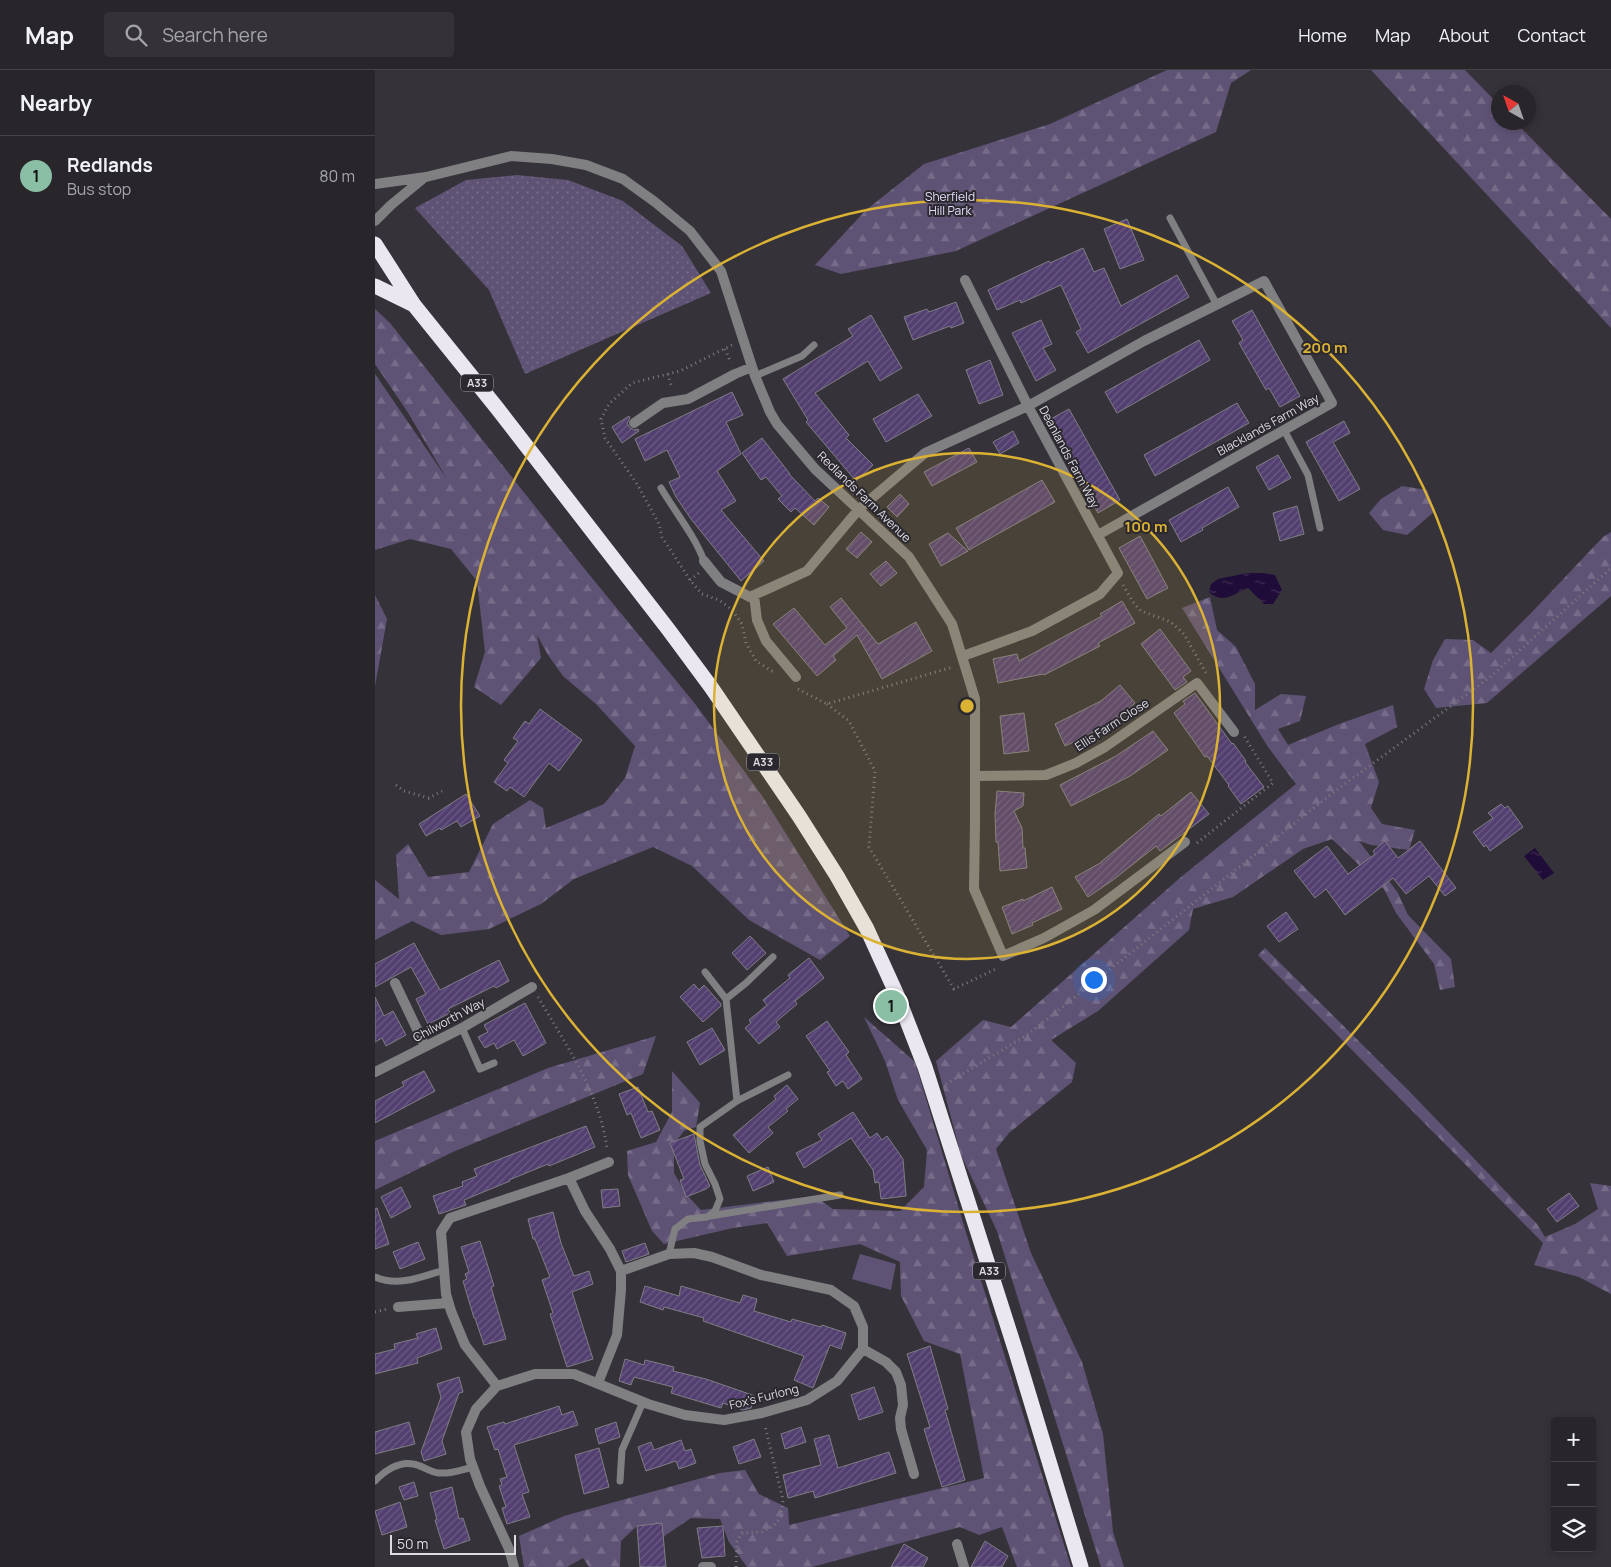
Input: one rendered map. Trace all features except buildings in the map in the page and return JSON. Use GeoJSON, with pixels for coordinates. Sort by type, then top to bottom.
{"type":"FeatureCollection","features":[{"type":"Feature","properties":{"kind":"highway","name":"A33"},"geometry":{"type":"LineString","coordinates":[[375,244],[414,305],[497,408],[668,630],[745,736],[837,876],[867,929],[911,1029],[933,1092],[1016,1352],[1081,1567]]}},
{"type":"Feature","properties":{"kind":"highway","name":"A33"},"geometry":{"type":"LineString","coordinates":[[375,286],[414,305]]}},
{"type":"Feature","properties":{"kind":"street","name":"Redlands Farm Avenue"},"geometry":{"type":"LineString","coordinates":[[375,184],[426,177],[511,156],[552,159],[586,165],[623,180],[655,202],[690,231],[721,271],[754,372],[770,412],[777,424],[815,469],[909,557],[952,624],[975,699],[974,889],[1004,960]]}},
{"type":"Feature","properties":{"kind":"street","name":"Redlands Farm Avenue"},"geometry":{"type":"LineString","coordinates":[[375,221],[391,205],[426,177]]}},
{"type":"Feature","properties":{"kind":"street"},"geometry":{"type":"LineString","coordinates":[[965,280],[1028,406]]}},
{"type":"Feature","properties":{"kind":"street","name":"Blacklands Farm Way"},"geometry":{"type":"LineString","coordinates":[[754,595],[807,571],[859,509],[925,453],[1028,406],[1145,341],[1264,281],[1332,403],[1098,535]]}},
{"type":"Feature","properties":{"kind":"street"},"geometry":{"type":"LineString","coordinates":[[633,423],[663,403],[688,399],[735,374],[754,372]]}},
{"type":"Feature","properties":{"kind":"street","name":"Deanlands Farm Way"},"geometry":{"type":"LineString","coordinates":[[1028,406],[1118,573]]}},
{"type":"Feature","properties":{"kind":"street"},"geometry":{"type":"LineString","coordinates":[[704,561],[721,582],[750,596],[754,595],[757,620],[766,641],[794,681]]}},
{"type":"Feature","properties":{"kind":"street"},"geometry":{"type":"LineString","coordinates":[[963,656],[1041,626],[1100,594],[1118,573]]}},
{"type":"Feature","properties":{"kind":"street","name":"Ellis Farm Close"},"geometry":{"type":"LineString","coordinates":[[975,776],[1046,775],[1076,763],[1105,747],[1197,683],[1238,733]]}},
{"type":"Feature","properties":{"kind":"street"},"geometry":{"type":"LineString","coordinates":[[1004,960],[1095,910],[1190,843]]}},
{"type":"Feature","properties":{"kind":"street"},"geometry":{"type":"LineString","coordinates":[[395,983],[425,1046]]}},
{"type":"Feature","properties":{"kind":"street","name":"Chilworth Way"},"geometry":{"type":"LineString","coordinates":[[375,1072],[462,1028],[532,986]]}},
{"type":"Feature","properties":{"kind":"street"},"geometry":{"type":"LineString","coordinates":[[514,1567],[509,1550],[470,1459],[466,1432],[476,1409],[497,1386],[465,1345],[449,1303],[441,1232],[450,1218],[569,1178],[609,1162]]}},
{"type":"Feature","properties":{"kind":"street"},"geometry":{"type":"LineString","coordinates":[[569,1178],[585,1210],[610,1249],[621,1271],[617,1334],[598,1383]]}},
{"type":"Feature","properties":{"kind":"street"},"geometry":{"type":"LineString","coordinates":[[621,1271],[669,1254],[693,1253],[712,1257],[761,1275],[831,1290],[854,1306],[863,1326],[863,1349],[886,1362],[896,1372],[901,1385],[903,1405],[899,1418],[914,1474]]}},
{"type":"Feature","properties":{"kind":"street"},"geometry":{"type":"LineString","coordinates":[[398,1307],[449,1303]]}},
{"type":"Feature","properties":{"kind":"street","name":"Fox's Furlong"},"geometry":{"type":"LineString","coordinates":[[497,1386],[535,1374],[574,1374],[643,1402],[685,1415],[724,1420],[762,1413],[807,1400],[837,1380],[863,1349]]}},
{"type":"Feature","properties":{"kind":"street"},"geometry":{"type":"LineString","coordinates":[[957,1544],[964,1567]]}},
{"type":"Feature","properties":{"kind":"street"},"geometry":{"type":"LineString","coordinates":[[703,1567],[711,1567]]}},
{"type":"Feature","properties":{"kind":"lane"},"geometry":{"type":"LineString","coordinates":[[1170,218],[1217,305]]}},
{"type":"Feature","properties":{"kind":"lane"},"geometry":{"type":"LineString","coordinates":[[754,372],[802,356],[815,345]]}},
{"type":"Feature","properties":{"kind":"lane"},"geometry":{"type":"LineString","coordinates":[[1284,430],[1308,475],[1320,528]]}},
{"type":"Feature","properties":{"kind":"lane"},"geometry":{"type":"LineString","coordinates":[[661,488],[699,546],[704,561]]}},
{"type":"Feature","properties":{"kind":"lane"},"geometry":{"type":"LineString","coordinates":[[726,999],[746,984],[773,957]]}},
{"type":"Feature","properties":{"kind":"lane"},"geometry":{"type":"LineString","coordinates":[[705,972],[726,999],[737,1101]]}},
{"type":"Feature","properties":{"kind":"lane"},"geometry":{"type":"LineString","coordinates":[[462,1028],[480,1069],[494,1063]]}},
{"type":"Feature","properties":{"kind":"lane"},"geometry":{"type":"LineString","coordinates":[[707,1217],[715,1211],[720,1199],[705,1164],[699,1127],[737,1101],[788,1075]]}},
{"type":"Feature","properties":{"kind":"lane"},"geometry":{"type":"LineString","coordinates":[[669,1254],[675,1228],[688,1218],[707,1217],[840,1194]]}},
{"type":"Feature","properties":{"kind":"lane"},"geometry":{"type":"LineString","coordinates":[[375,1278],[392,1282],[409,1280],[444,1270]]}},
{"type":"Feature","properties":{"kind":"lane"},"geometry":{"type":"LineString","coordinates":[[620,1481],[622,1450],[643,1402]]}},
{"type":"Feature","properties":{"kind":"lane"},"geometry":{"type":"LineString","coordinates":[[375,1481],[391,1468],[402,1464],[413,1464],[436,1473],[450,1474],[473,1466]]}},
{"type":"Feature","properties":{"kind":"path"},"geometry":{"type":"LineString","coordinates":[[743,338],[680,371],[632,383],[609,404],[601,419],[605,438],[637,484],[659,524],[662,537],[690,580],[702,594],[719,600],[732,610],[742,624],[746,643],[757,661],[777,675]]}},
{"type":"Feature","properties":{"kind":"path"},"geometry":{"type":"LineString","coordinates":[[933,1092],[1027,1035],[1335,792],[1489,678],[1611,568]]}},
{"type":"Feature","properties":{"kind":"path"},"geometry":{"type":"LineString","coordinates":[[1118,573],[1133,602],[1141,611],[1171,622],[1184,634],[1207,676]]}},
{"type":"Feature","properties":{"kind":"path"},"geometry":{"type":"LineString","coordinates":[[827,704],[955,666]]}},
{"type":"Feature","properties":{"kind":"path"},"geometry":{"type":"LineString","coordinates":[[794,681],[806,694],[827,704],[849,722],[875,771],[869,847],[955,989],[1004,960]]}},
{"type":"Feature","properties":{"kind":"path"},"geometry":{"type":"LineString","coordinates":[[1190,843],[1273,783],[1238,733]]}},
{"type":"Feature","properties":{"kind":"path"},"geometry":{"type":"LineString","coordinates":[[396,785],[403,791],[429,798],[442,791]]}},
{"type":"Feature","properties":{"kind":"path"},"geometry":{"type":"LineString","coordinates":[[532,986],[587,1082],[606,1138],[609,1162]]}},
{"type":"Feature","properties":{"kind":"path"},"geometry":{"type":"LineString","coordinates":[[736,1567],[737,1542],[742,1533],[762,1532],[774,1526],[781,1516],[783,1500],[762,1413]]}},
{"type":"Feature","properties":{"kind":"green space","name":"Sherfield Hill Park"},"geometry":{"type":"Polygon","coordinates":[[[1167,70],[1251,70],[1231,83],[1216,132],[956,251],[841,274],[815,265],[866,210],[924,164],[1050,124],[1167,70]]]}},
{"type":"Feature","properties":{"kind":"green space"},"geometry":{"type":"Polygon","coordinates":[[[1371,70],[1465,70],[1491,97],[1491,130],[1523,130],[1611,219],[1611,328],[1371,70]]]}},
{"type":"Feature","properties":{"kind":"green space"},"geometry":{"type":"Polygon","coordinates":[[[517,175],[568,180],[623,201],[682,246],[711,293],[525,374],[489,290],[415,208],[466,180],[517,175]]]}},
{"type":"Feature","properties":{"kind":"green space"},"geometry":{"type":"Polygon","coordinates":[[[375,309],[390,323],[583,567],[696,705],[763,797],[850,936],[820,960],[749,920],[692,866],[653,847],[574,879],[541,904],[489,929],[441,935],[412,921],[375,940],[375,880],[399,899],[396,855],[408,844],[428,877],[469,872],[493,824],[530,800],[543,808],[546,828],[604,804],[625,778],[635,746],[597,705],[563,676],[537,635],[541,658],[501,705],[474,687],[485,652],[477,581],[451,549],[410,539],[375,550],[375,374],[447,479],[407,411],[375,364],[375,309]]]}},
{"type":"Feature","properties":{"kind":"green space"},"geometry":{"type":"Polygon","coordinates":[[[1402,486],[1427,490],[1435,511],[1407,535],[1383,530],[1369,513],[1381,499],[1402,486]]]}},
{"type":"Feature","properties":{"kind":"green space"},"geometry":{"type":"Polygon","coordinates":[[[1611,532],[1611,596],[1487,703],[1436,708],[1424,689],[1433,660],[1445,639],[1473,640],[1491,653],[1603,537],[1611,532]]]}},
{"type":"Feature","properties":{"kind":"green space"},"geometry":{"type":"Polygon","coordinates":[[[375,595],[387,619],[375,686],[375,595]]]}},
{"type":"Feature","properties":{"kind":"green space"},"geometry":{"type":"Polygon","coordinates":[[[1210,597],[1217,630],[1236,647],[1255,684],[1255,710],[1281,694],[1306,696],[1300,721],[1278,729],[1288,745],[1393,705],[1397,727],[1365,744],[1379,782],[1371,808],[1382,824],[1415,830],[1409,850],[1371,845],[1359,841],[1398,893],[1408,915],[1451,959],[1455,987],[1440,990],[1434,964],[1396,913],[1384,889],[1332,839],[1303,849],[1233,897],[1193,909],[1189,930],[1098,1011],[1051,1040],[1076,1063],[1072,1082],[1009,1133],[996,1149],[1031,1253],[1082,1362],[1103,1434],[1113,1532],[1124,1567],[1101,1567],[997,1231],[961,1155],[936,1061],[983,1020],[1011,1027],[1181,877],[1296,784],[1268,747],[1182,608],[1210,597]]]}},
{"type":"Feature","properties":{"kind":"green space"},"geometry":{"type":"Polygon","coordinates":[[[1265,948],[1408,1090],[1537,1224],[1545,1237],[1575,1224],[1598,1209],[1590,1183],[1611,1186],[1611,1294],[1579,1277],[1534,1265],[1543,1243],[1258,955],[1265,948]]]}},
{"type":"Feature","properties":{"kind":"green space"},"geometry":{"type":"Polygon","coordinates":[[[864,1017],[915,1062],[968,1239],[1071,1567],[1017,1567],[1002,1527],[979,1535],[960,1527],[812,1567],[747,1567],[729,1542],[720,1519],[691,1518],[663,1537],[662,1523],[637,1526],[621,1541],[620,1567],[589,1567],[583,1558],[567,1567],[524,1567],[519,1536],[564,1516],[720,1473],[745,1470],[759,1494],[788,1508],[789,1525],[984,1478],[960,1354],[924,1341],[901,1296],[900,1262],[860,1244],[787,1256],[767,1223],[733,1228],[664,1244],[652,1231],[628,1175],[627,1151],[656,1142],[672,1112],[672,1071],[700,1103],[696,1127],[684,1131],[674,1144],[674,1173],[686,1194],[701,1210],[814,1196],[833,1209],[900,1211],[924,1187],[927,1150],[898,1100],[885,1061],[864,1017]]]}},
{"type":"Feature","properties":{"kind":"green space"},"geometry":{"type":"Polygon","coordinates":[[[656,1036],[643,1074],[455,1151],[375,1190],[375,1141],[548,1068],[656,1036]]]}},
{"type":"Feature","properties":{"kind":"green space"},"geometry":{"type":"Polygon","coordinates":[[[860,1254],[896,1264],[891,1290],[852,1279],[860,1254]]]}},
{"type":"Feature","properties":{"kind":"water"},"geometry":{"type":"Polygon","coordinates":[[[1247,573],[1275,575],[1282,590],[1273,604],[1264,604],[1248,588],[1224,598],[1214,596],[1209,592],[1211,584],[1218,579],[1247,573]]]}},
{"type":"Feature","properties":{"kind":"water"},"geometry":{"type":"Polygon","coordinates":[[[1535,848],[1554,873],[1543,880],[1524,856],[1535,848]]]}},
{"type":"Feature","properties":{"kind":"place","name":"Redlands"},"geometry":{"type":"Point","coordinates":[891,1006]}}]}
